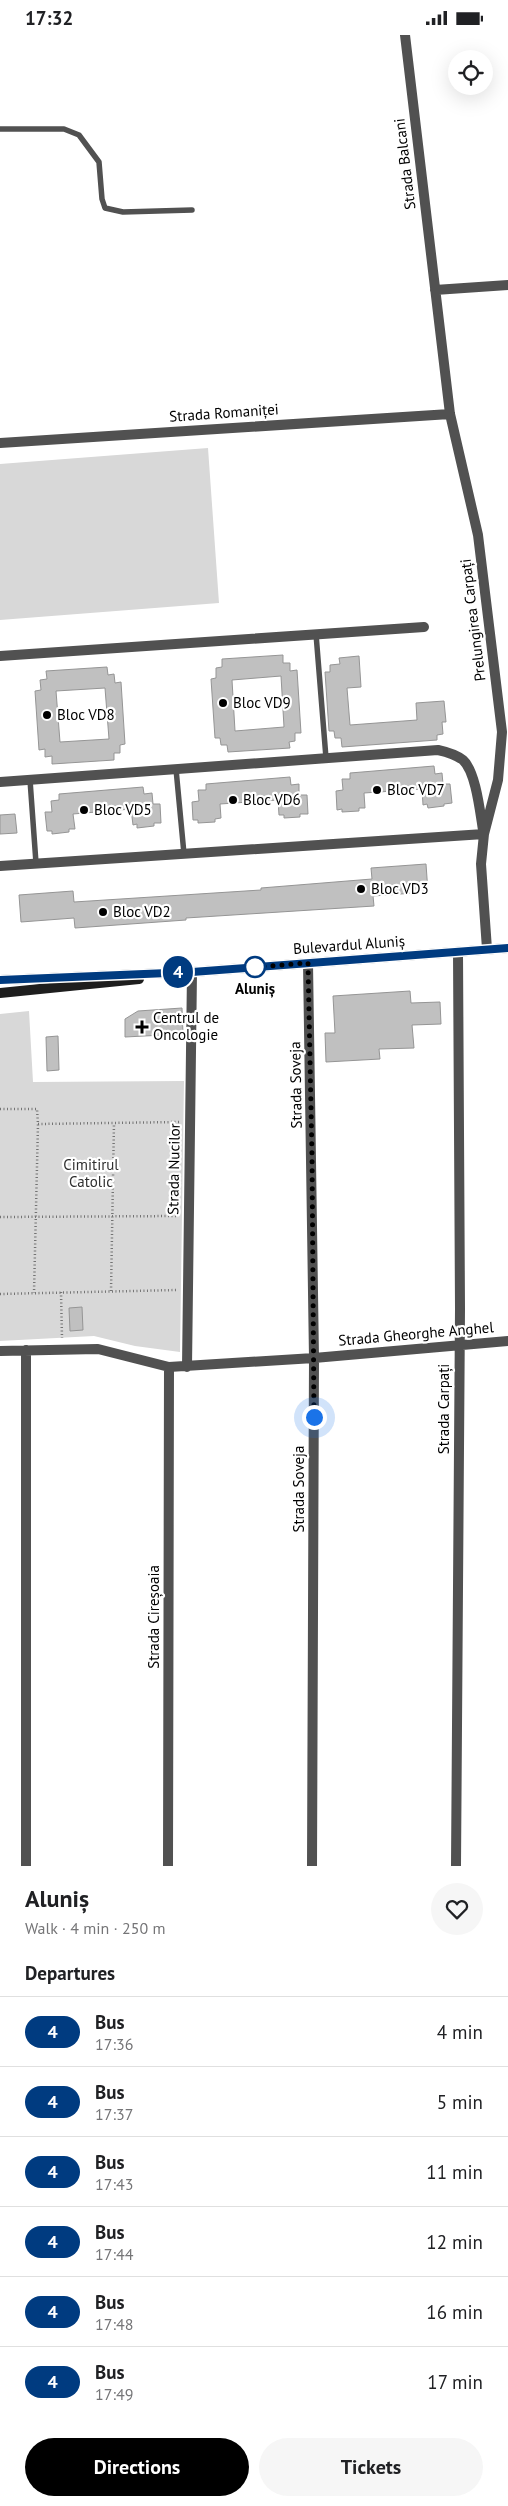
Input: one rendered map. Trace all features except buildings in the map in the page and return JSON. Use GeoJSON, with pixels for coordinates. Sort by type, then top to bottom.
{"type":"FeatureCollection","features":[{"type":"Feature","properties":{"kind":"main road","name":"Bulevardul Aluniș"},"geometry":{"type":"LineString","coordinates":[[0,993],[192,972],[508,948]]}},
{"type":"Feature","properties":{"kind":"main road","name":"Bulevardul Aluniș"},"geometry":{"type":"LineString","coordinates":[[0,980],[192,972]]}},
{"type":"Feature","properties":{"kind":"street","name":"Strada Balcani"},"geometry":{"type":"LineString","coordinates":[[405,35],[435,290]]}},
{"type":"Feature","properties":{"kind":"street"},"geometry":{"type":"LineString","coordinates":[[435,290],[508,285]]}},
{"type":"Feature","properties":{"kind":"street","name":"Prelungirea Carpați"},"geometry":{"type":"LineString","coordinates":[[435,290],[450,414],[478,535],[502,732],[498,780],[484,834],[481,864],[487,949]]}},
{"type":"Feature","properties":{"kind":"street","name":"Strada Romaniței"},"geometry":{"type":"LineString","coordinates":[[0,443],[450,414]]}},
{"type":"Feature","properties":{"kind":"street"},"geometry":{"type":"LineString","coordinates":[[0,656],[424,627]]}},
{"type":"Feature","properties":{"kind":"street"},"geometry":{"type":"LineString","coordinates":[[0,783],[438,750],[454,754],[464,761],[472,775],[484,834],[0,866]]}},
{"type":"Feature","properties":{"kind":"street","name":"Strada Carpați"},"geometry":{"type":"LineString","coordinates":[[456,1866],[459,1346],[458,952]]}},
{"type":"Feature","properties":{"kind":"street","name":"Strada Soveja"},"geometry":{"type":"LineString","coordinates":[[308,963],[314,1358],[312,1866]]}},
{"type":"Feature","properties":{"kind":"street","name":"Strada Nucilor"},"geometry":{"type":"LineString","coordinates":[[187,1367],[192,972]]}},
{"type":"Feature","properties":{"kind":"street","name":"Strada Gheorghe Anghel"},"geometry":{"type":"LineString","coordinates":[[0,1351],[98,1349],[169,1367],[187,1367],[508,1341]]}},
{"type":"Feature","properties":{"kind":"street"},"geometry":{"type":"LineString","coordinates":[[26,1350],[26,1866]]}},
{"type":"Feature","properties":{"kind":"street","name":"Strada Cireșoaia"},"geometry":{"type":"LineString","coordinates":[[168,1866],[169,1367]]}},
{"type":"Feature","properties":{"kind":"lane"},"geometry":{"type":"LineString","coordinates":[[0,129],[64,129],[80,135],[99,162],[102,199],[105,208],[123,213],[192,210]]}},
{"type":"Feature","properties":{"kind":"lane"},"geometry":{"type":"LineString","coordinates":[[316,634],[326,758]]}},
{"type":"Feature","properties":{"kind":"lane"},"geometry":{"type":"LineString","coordinates":[[176,769],[184,854]]}},
{"type":"Feature","properties":{"kind":"lane"},"geometry":{"type":"LineString","coordinates":[[30,780],[36,863]]}},
{"type":"Feature","properties":{"kind":"path"},"geometry":{"type":"LineString","coordinates":[[0,1109],[37,1109],[34,1293]]}},
{"type":"Feature","properties":{"kind":"path"},"geometry":{"type":"LineString","coordinates":[[38,1124],[179,1122]]}},
{"type":"Feature","properties":{"kind":"path"},"geometry":{"type":"LineString","coordinates":[[110,1291],[114,1123]]}},
{"type":"Feature","properties":{"kind":"path"},"geometry":{"type":"LineString","coordinates":[[0,1217],[178,1217]]}},
{"type":"Feature","properties":{"kind":"path"},"geometry":{"type":"LineString","coordinates":[[0,1294],[178,1290]]}},
{"type":"Feature","properties":{"kind":"path"},"geometry":{"type":"LineString","coordinates":[[61,1293],[63,1349]]}},
{"type":"Feature","properties":{"kind":"green space"},"geometry":{"type":"Polygon","coordinates":[[[208,448],[219,603],[0,620],[0,464],[208,448]]]}},
{"type":"Feature","properties":{"kind":"green space","name":"Cimitirul Catolic"},"geometry":{"type":"Polygon","coordinates":[[[29,1011],[33,1082],[184,1081],[180,1352],[135,1346],[94,1336],[0,1341],[0,1014],[29,1011]]]}},
{"type":"Feature","properties":{"kind":"bus line","name":"4"},"geometry":{"type":"LineString","coordinates":[[0,980],[192,972],[508,948]]}},
{"type":"Feature","properties":{"kind":"place","name":"Bloc VD9"},"geometry":{"type":"Point","coordinates":[223,703]}},
{"type":"Feature","properties":{"kind":"place","name":"Bloc VD8"},"geometry":{"type":"Point","coordinates":[47,715]}},
{"type":"Feature","properties":{"kind":"place","name":"Bloc VD7"},"geometry":{"type":"Point","coordinates":[377,790]}},
{"type":"Feature","properties":{"kind":"place","name":"Bloc VD6"},"geometry":{"type":"Point","coordinates":[233,800]}},
{"type":"Feature","properties":{"kind":"place","name":"Bloc VD5"},"geometry":{"type":"Point","coordinates":[84,810]}},
{"type":"Feature","properties":{"kind":"place","name":"Bloc VD3"},"geometry":{"type":"Point","coordinates":[361,889]}},
{"type":"Feature","properties":{"kind":"place","name":"Bloc VD2"},"geometry":{"type":"Point","coordinates":[103,912]}},
{"type":"Feature","properties":{"kind":"place","name":"Aluniș"},"geometry":{"type":"Point","coordinates":[255,967]}},
{"type":"Feature","properties":{"kind":"place","name":"Centrul de Oncologie"},"geometry":{"type":"Point","coordinates":[142,1027]}},
{"type":"Feature","properties":{"kind":"route"},"geometry":{"type":"LineString","coordinates":[[255,967],[308,963],[314,1417]]}}]}
